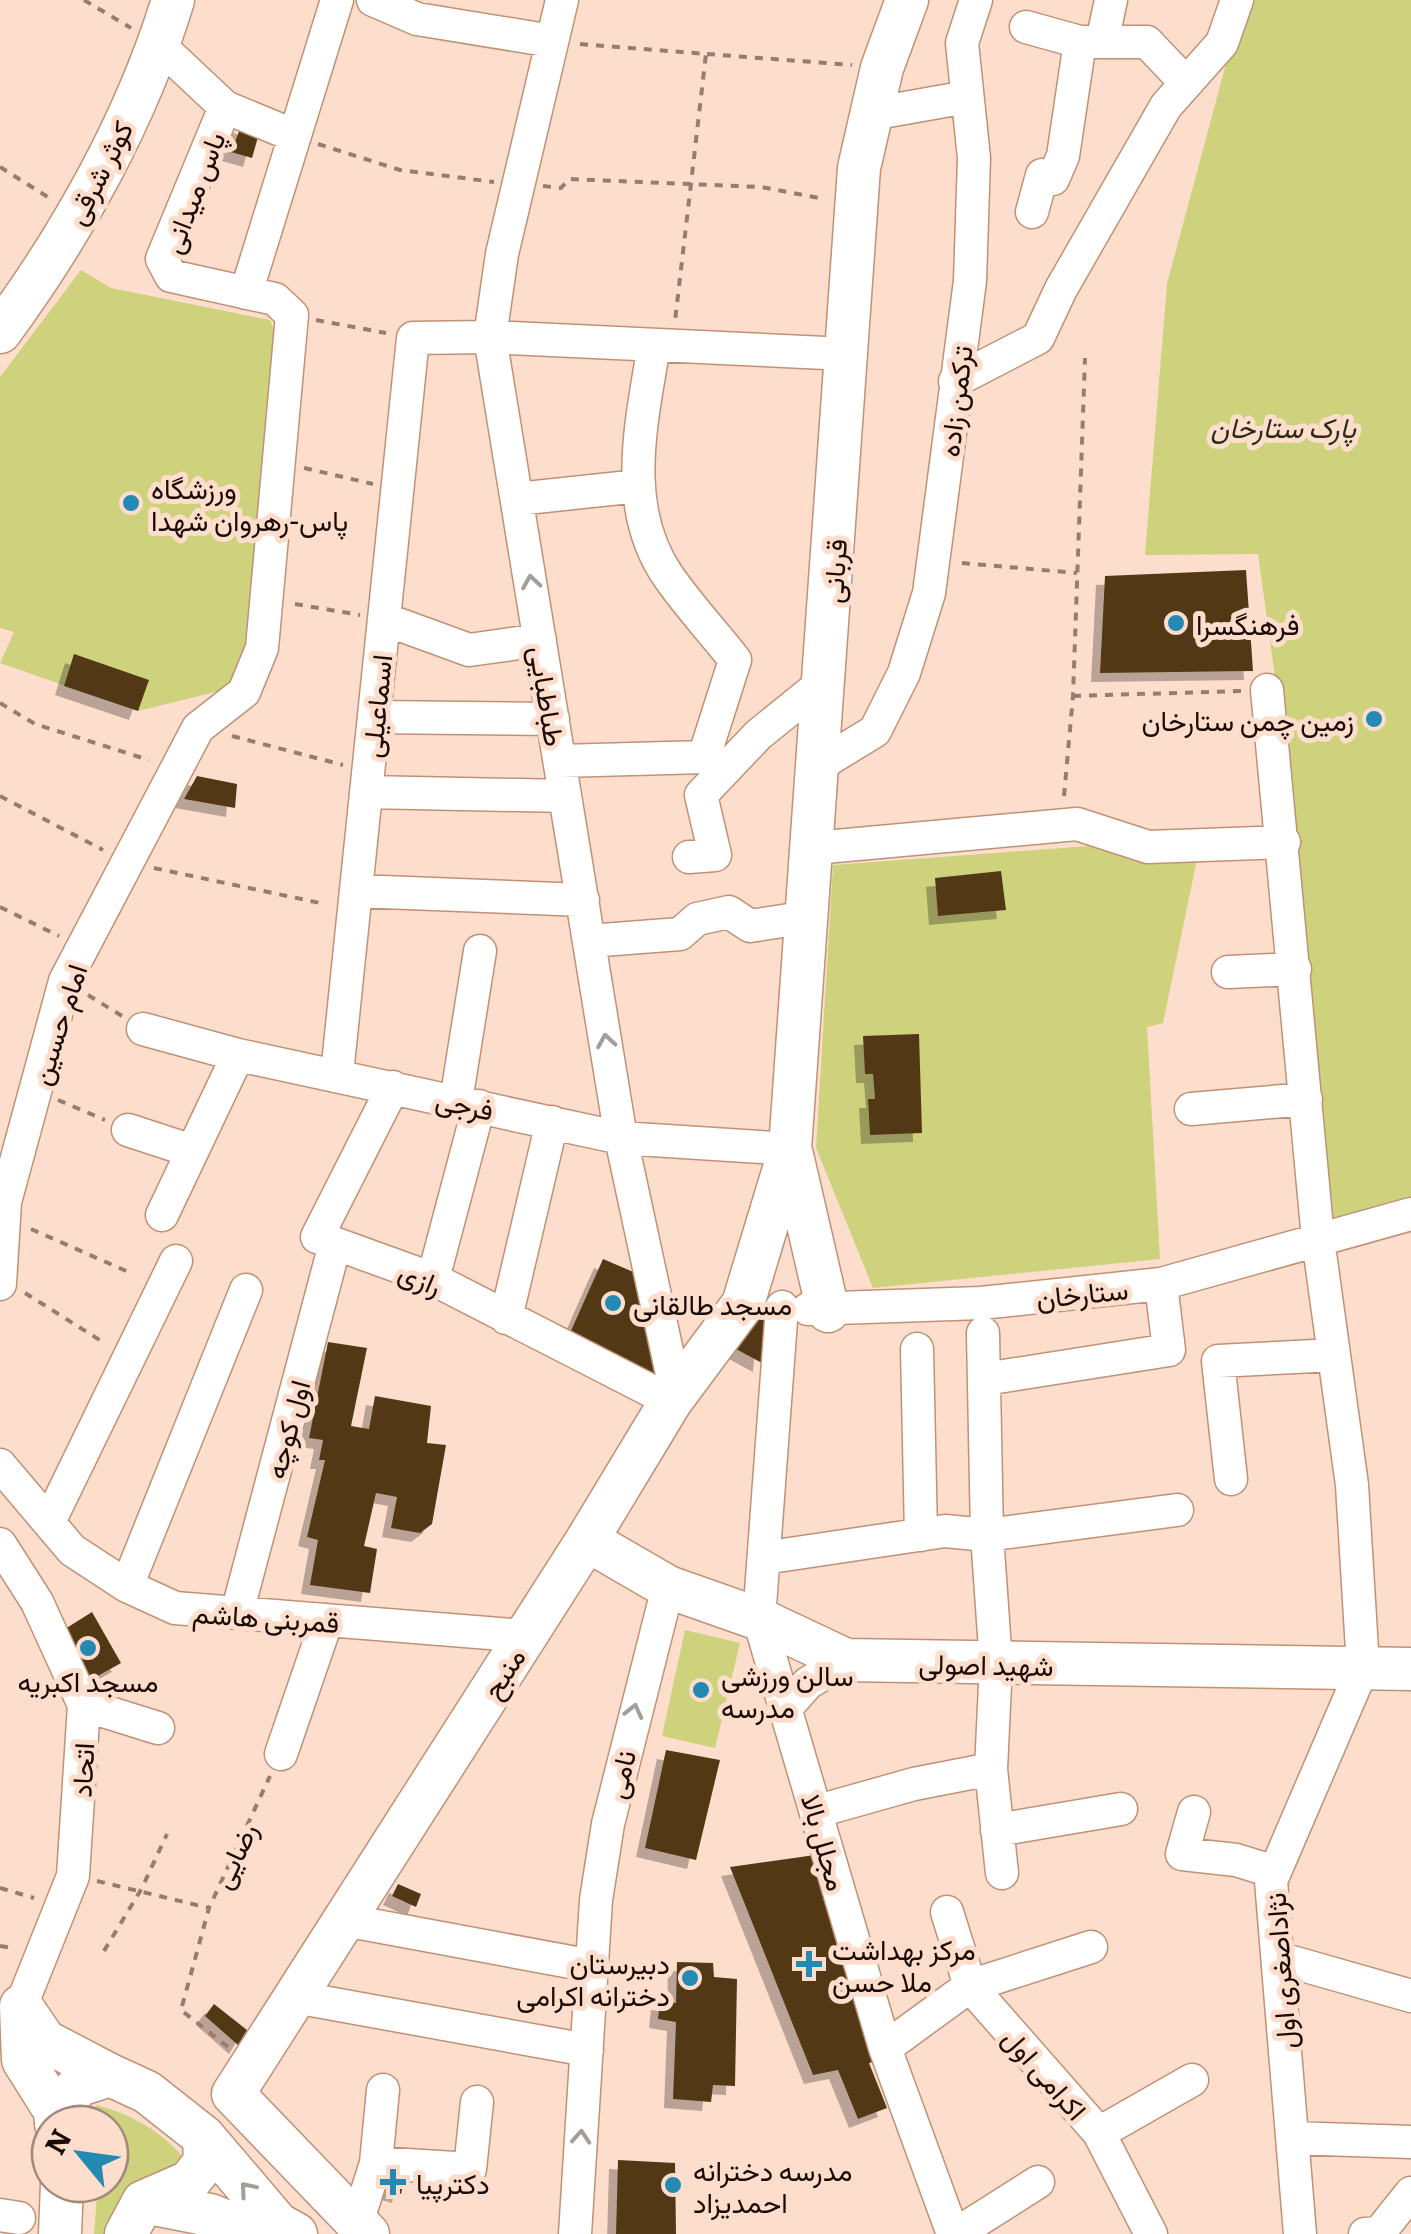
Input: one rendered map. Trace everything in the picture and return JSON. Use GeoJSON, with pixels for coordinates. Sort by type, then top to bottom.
{"type":"FeatureCollection","features":[{"type":"Feature","properties":{"kind":"main road","name":"کوثر شرقی"},"geometry":{"type":"LineString","coordinates":[[0,332],[46,270],[76,215],[160,45],[173,0]]}},
{"type":"Feature","properties":{"kind":"main road","name":"قربانی"},"geometry":{"type":"LineString","coordinates":[[790,1149],[857,206],[882,68],[913,3]]}},
{"type":"Feature","properties":{"kind":"main road","name":"منبح"},"geometry":{"type":"LineString","coordinates":[[243,2080],[674,1397],[763,1306],[762,1248],[790,1149]]}},
{"type":"Feature","properties":{"kind":"main road"},"geometry":{"type":"LineString","coordinates":[[790,1149],[828,1311]]}},
{"type":"Feature","properties":{"kind":"main road","name":"شهید اصولی"},"geometry":{"type":"LineString","coordinates":[[587,1540],[668,1587],[759,1619],[846,1660],[996,1664],[1396,1662]]}},
{"type":"Feature","properties":{"kind":"main road"},"geometry":{"type":"LineString","coordinates":[[11,2007],[45,2041],[147,2092],[204,2137],[278,2224],[296,2234]]}},
{"type":"Feature","properties":{"kind":"main road","name":"اتحاد"},"geometry":{"type":"LineString","coordinates":[[11,2007],[12,2063],[45,2104]]}},
{"type":"Feature","properties":{"kind":"main road"},"geometry":{"type":"LineString","coordinates":[[66,2104],[79,2085],[110,2075]]}},
{"type":"Feature","properties":{"kind":"main road"},"geometry":{"type":"LineString","coordinates":[[243,2080],[362,2228]]}},
{"type":"Feature","properties":{"kind":"main road"},"geometry":{"type":"LineString","coordinates":[[134,2218],[189,2182],[205,2162],[204,2137]]}},
{"type":"Feature","properties":{"kind":"main road"},"geometry":{"type":"LineString","coordinates":[[60,2234],[61,2204]]}},
{"type":"Feature","properties":{"kind":"main road"},"geometry":{"type":"LineString","coordinates":[[134,2218],[210,2215],[258,2234]]}},
{"type":"Feature","properties":{"kind":"street"},"geometry":{"type":"LineString","coordinates":[[246,292],[337,0]]}},
{"type":"Feature","properties":{"kind":"street"},"geometry":{"type":"LineString","coordinates":[[373,0],[417,18],[552,41]]}},
{"type":"Feature","properties":{"kind":"street","name":"طباطبایی"},"geometry":{"type":"LineString","coordinates":[[562,0],[502,254],[490,337],[621,1138],[674,1397]]}},
{"type":"Feature","properties":{"kind":"street","name":"ترکمن زاده"},"geometry":{"type":"LineString","coordinates":[[820,764],[876,731],[917,636],[932,560],[970,281],[974,158],[962,43],[976,0]]}},
{"type":"Feature","properties":{"kind":"street"},"geometry":{"type":"LineString","coordinates":[[1032,212],[1042,175],[1054,179],[1063,156],[1091,42],[1111,0]]}},
{"type":"Feature","properties":{"kind":"street"},"geometry":{"type":"LineString","coordinates":[[955,382],[1038,338],[1061,289],[1166,106],[1222,43],[1237,0]]}},
{"type":"Feature","properties":{"kind":"street"},"geometry":{"type":"LineString","coordinates":[[1026,27],[1091,42],[1147,42],[1186,83]]}},
{"type":"Feature","properties":{"kind":"street","name":"پاس میدانی"},"geometry":{"type":"LineString","coordinates":[[160,45],[224,108],[162,259],[171,276],[275,299],[292,315]]}},
{"type":"Feature","properties":{"kind":"street"},"geometry":{"type":"LineString","coordinates":[[871,114],[967,97]]}},
{"type":"Feature","properties":{"kind":"street"},"geometry":{"type":"LineString","coordinates":[[224,108],[295,136]]}},
{"type":"Feature","properties":{"kind":"street"},"geometry":{"type":"LineString","coordinates":[[198,728],[244,692],[262,648],[292,315]]}},
{"type":"Feature","properties":{"kind":"street"},"geometry":{"type":"LineString","coordinates":[[413,338],[490,337],[847,354]]}},
{"type":"Feature","properties":{"kind":"street","name":"اسماعیلی"},"geometry":{"type":"LineString","coordinates":[[338,1074],[413,338]]}},
{"type":"Feature","properties":{"kind":"street"},"geometry":{"type":"LineString","coordinates":[[663,345],[636,462],[642,513],[666,573],[735,660],[714,762],[701,795],[715,854],[690,857]]}},
{"type":"Feature","properties":{"kind":"street"},"geometry":{"type":"LineString","coordinates":[[517,498],[639,486]]}},
{"type":"Feature","properties":{"kind":"street"},"geometry":{"type":"LineString","coordinates":[[384,619],[469,650],[540,640]]}},
{"type":"Feature","properties":{"kind":"street"},"geometry":{"type":"LineString","coordinates":[[560,761],[714,762],[826,680]]}},
{"type":"Feature","properties":{"kind":"street"},"geometry":{"type":"LineString","coordinates":[[1267,690],[1318,1239],[1352,1484],[1396,1662]]}},
{"type":"Feature","properties":{"kind":"street"},"geometry":{"type":"LineString","coordinates":[[374,717],[553,719]]}},
{"type":"Feature","properties":{"kind":"street","name":"امام حسین"},"geometry":{"type":"LineString","coordinates":[[1,1282],[4,1216],[66,981],[198,728]]}},
{"type":"Feature","properties":{"kind":"street"},"geometry":{"type":"LineString","coordinates":[[367,782],[565,796]]}},
{"type":"Feature","properties":{"kind":"street"},"geometry":{"type":"LineString","coordinates":[[814,848],[1077,824],[1148,848],[1284,842]]}},
{"type":"Feature","properties":{"kind":"street"},"geometry":{"type":"LineString","coordinates":[[356,900],[582,900]]}},
{"type":"Feature","properties":{"kind":"street"},"geometry":{"type":"LineString","coordinates":[[589,941],[680,934],[697,920],[729,912],[750,926],[809,917]]}},
{"type":"Feature","properties":{"kind":"street"},"geometry":{"type":"LineString","coordinates":[[433,1280],[467,1103],[480,951]]}},
{"type":"Feature","properties":{"kind":"street"},"geometry":{"type":"LineString","coordinates":[[1228,972],[1295,969]]}},
{"type":"Feature","properties":{"kind":"street","name":"فرجی"},"geometry":{"type":"LineString","coordinates":[[144,1029],[238,1055],[621,1138],[790,1149]]}},
{"type":"Feature","properties":{"kind":"street"},"geometry":{"type":"LineString","coordinates":[[162,1215],[238,1055]]}},
{"type":"Feature","properties":{"kind":"street"},"geometry":{"type":"LineString","coordinates":[[335,1244],[317,1237],[392,1087]]}},
{"type":"Feature","properties":{"kind":"street"},"geometry":{"type":"LineString","coordinates":[[1191,1109],[1306,1099]]}},
{"type":"Feature","properties":{"kind":"street"},"geometry":{"type":"LineString","coordinates":[[506,1318],[552,1122]]}},
{"type":"Feature","properties":{"kind":"street"},"geometry":{"type":"LineString","coordinates":[[128,1130],[192,1151]]}},
{"type":"Feature","properties":{"kind":"street","name":"ستارخان"},"geometry":{"type":"LineString","coordinates":[[763,1306],[828,1311],[981,1303],[1160,1284],[1411,1214]]}},
{"type":"Feature","properties":{"kind":"street","name":"رازی"},"geometry":{"type":"LineString","coordinates":[[335,1244],[433,1280],[674,1397]]}},
{"type":"Feature","properties":{"kind":"street","name":"اول کوچه"},"geometry":{"type":"LineString","coordinates":[[237,1613],[335,1244]]}},
{"type":"Feature","properties":{"kind":"street"},"geometry":{"type":"LineString","coordinates":[[49,1522],[176,1262]]}},
{"type":"Feature","properties":{"kind":"street"},"geometry":{"type":"LineString","coordinates":[[985,1378],[1169,1350],[1160,1284]]}},
{"type":"Feature","properties":{"kind":"street"},"geometry":{"type":"LineString","coordinates":[[126,1586],[246,1290]]}},
{"type":"Feature","properties":{"kind":"street"},"geometry":{"type":"LineString","coordinates":[[759,1619],[764,1558],[763,1306]]}},
{"type":"Feature","properties":{"kind":"street"},"geometry":{"type":"LineString","coordinates":[[983,1333],[987,1535],[996,1664],[991,1769],[1002,1874]]}},
{"type":"Feature","properties":{"kind":"street"},"geometry":{"type":"LineString","coordinates":[[917,1349],[921,1535]]}},
{"type":"Feature","properties":{"kind":"street"},"geometry":{"type":"LineString","coordinates":[[1231,1479],[1218,1361],[1334,1355]]}},
{"type":"Feature","properties":{"kind":"street","name":"قمربنی هاشم"},"geometry":{"type":"LineString","coordinates":[[0,1465],[72,1550],[126,1586],[175,1608],[526,1636]]}},
{"type":"Feature","properties":{"kind":"street"},"geometry":{"type":"LineString","coordinates":[[764,1558],[945,1532],[987,1535],[1177,1510]]}},
{"type":"Feature","properties":{"kind":"street","name":"اتحاد"},"geometry":{"type":"LineString","coordinates":[[0,1544],[37,1602],[84,1705],[67,1891],[11,2007]]}},
{"type":"Feature","properties":{"kind":"street","name":"نامی"},"geometry":{"type":"LineString","coordinates":[[575,2234],[592,1966],[608,1824],[668,1587]]}},
{"type":"Feature","properties":{"kind":"street","name":"مجلل بالا"},"geometry":{"type":"LineString","coordinates":[[759,1619],[885,2048],[955,2234]]}},
{"type":"Feature","properties":{"kind":"street"},"geometry":{"type":"LineString","coordinates":[[281,1754],[327,1620]]}},
{"type":"Feature","properties":{"kind":"street"},"geometry":{"type":"LineString","coordinates":[[786,1708],[808,1683],[846,1660]]}},
{"type":"Feature","properties":{"kind":"street","name":"نژاداصغری اول"},"geometry":{"type":"LineString","coordinates":[[1300,2234],[1271,1880],[1396,1662]]}},
{"type":"Feature","properties":{"kind":"street"},"geometry":{"type":"LineString","coordinates":[[84,1705],[158,1728]]}},
{"type":"Feature","properties":{"kind":"street"},"geometry":{"type":"LineString","coordinates":[[818,1811],[914,1784],[991,1769]]}},
{"type":"Feature","properties":{"kind":"street"},"geometry":{"type":"LineString","coordinates":[[998,1830],[1121,1809]]}},
{"type":"Feature","properties":{"kind":"street"},"geometry":{"type":"LineString","coordinates":[[1194,1812],[1182,1854],[1236,1860],[1275,1872]]}},
{"type":"Feature","properties":{"kind":"street","name":"اکرامی اول"},"geometry":{"type":"LineString","coordinates":[[948,1912],[970,1986],[1098,2133],[1151,2234]]}},
{"type":"Feature","properties":{"kind":"street"},"geometry":{"type":"LineString","coordinates":[[344,1920],[592,1966]]}},
{"type":"Feature","properties":{"kind":"street"},"geometry":{"type":"LineString","coordinates":[[885,2048],[970,1986],[1092,1947]]}},
{"type":"Feature","properties":{"kind":"street"},"geometry":{"type":"LineString","coordinates":[[1278,1958],[1411,1996]]}},
{"type":"Feature","properties":{"kind":"street"},"geometry":{"type":"LineString","coordinates":[[295,1997],[586,2050]]}},
{"type":"Feature","properties":{"kind":"street"},"geometry":{"type":"LineString","coordinates":[[1098,2133],[1192,2080]]}},
{"type":"Feature","properties":{"kind":"street"},"geometry":{"type":"LineString","coordinates":[[362,2228],[376,2163],[383,2090]]}},
{"type":"Feature","properties":{"kind":"street"},"geometry":{"type":"LineString","coordinates":[[376,2163],[470,2169],[477,2102]]}},
{"type":"Feature","properties":{"kind":"street"},"geometry":{"type":"LineString","coordinates":[[1292,2138],[1411,2142]]}},
{"type":"Feature","properties":{"kind":"street"},"geometry":{"type":"LineString","coordinates":[[955,2234],[1038,2182]]}},
{"type":"Feature","properties":{"kind":"street"},"geometry":{"type":"LineString","coordinates":[[1365,2234],[1379,2233],[1411,2193]]}},
{"type":"Feature","properties":{"kind":"path"},"geometry":{"type":"LineString","coordinates":[[84,0],[160,45]]}},
{"type":"Feature","properties":{"kind":"path"},"geometry":{"type":"LineString","coordinates":[[552,41],[882,68]]}},
{"type":"Feature","properties":{"kind":"path"},"geometry":{"type":"LineString","coordinates":[[663,345],[691,185],[706,54]]}},
{"type":"Feature","properties":{"kind":"path"},"geometry":{"type":"LineString","coordinates":[[295,136],[400,170],[518,185],[561,188],[569,179],[761,186],[857,206]]}},
{"type":"Feature","properties":{"kind":"path"},"geometry":{"type":"LineString","coordinates":[[0,167],[76,215]]}},
{"type":"Feature","properties":{"kind":"path"},"geometry":{"type":"LineString","coordinates":[[292,315],[413,338]]}},
{"type":"Feature","properties":{"kind":"path"},"geometry":{"type":"LineString","coordinates":[[1062,826],[1073,696],[1085,358]]}},
{"type":"Feature","properties":{"kind":"path"},"geometry":{"type":"LineString","coordinates":[[279,462],[397,489]]}},
{"type":"Feature","properties":{"kind":"path"},"geometry":{"type":"LineString","coordinates":[[932,560],[1078,573]]}},
{"type":"Feature","properties":{"kind":"path"},"geometry":{"type":"LineString","coordinates":[[266,599],[384,619]]}},
{"type":"Feature","properties":{"kind":"path"},"geometry":{"type":"LineString","coordinates":[[1073,696],[1267,690]]}},
{"type":"Feature","properties":{"kind":"path"},"geometry":{"type":"LineString","coordinates":[[0,703],[36,724],[176,768]]}},
{"type":"Feature","properties":{"kind":"path"},"geometry":{"type":"LineString","coordinates":[[198,728],[367,782]]}},
{"type":"Feature","properties":{"kind":"path"},"geometry":{"type":"LineString","coordinates":[[0,796],[128,862],[356,900]]}},
{"type":"Feature","properties":{"kind":"path"},"geometry":{"type":"LineString","coordinates":[[0,907],[83,948]]}},
{"type":"Feature","properties":{"kind":"path"},"geometry":{"type":"LineString","coordinates":[[66,981],[144,1029]]}},
{"type":"Feature","properties":{"kind":"path"},"geometry":{"type":"LineString","coordinates":[[36,1090],[128,1130]]}},
{"type":"Feature","properties":{"kind":"path"},"geometry":{"type":"LineString","coordinates":[[4,1216],[133,1274]]}},
{"type":"Feature","properties":{"kind":"path"},"geometry":{"type":"LineString","coordinates":[[1,1282],[129,1358]]}},
{"type":"Feature","properties":{"kind":"path","name":"رضایی"},"geometry":{"type":"LineString","coordinates":[[243,2080],[182,2010],[209,1908],[281,1754]]}},
{"type":"Feature","properties":{"kind":"path"},"geometry":{"type":"LineString","coordinates":[[104,1951],[142,1888],[167,1834]]}},
{"type":"Feature","properties":{"kind":"path"},"geometry":{"type":"LineString","coordinates":[[0,1888],[142,1888],[209,1908]]}},
{"type":"Feature","properties":{"kind":"green space","name":"پارک ستارخان"},"geometry":{"type":"Polygon","coordinates":[[[1243,0],[1411,0],[1411,1203],[1328,1225],[1275,677],[1258,554],[1145,555],[1167,284],[1243,0]]]}},
{"type":"Feature","properties":{"kind":"green space","name":"ورزشگاه پاس-رهروان شهدا"},"geometry":{"type":"Polygon","coordinates":[[[81,270],[111,288],[270,320],[277,337],[248,651],[231,688],[138,711],[0,663],[14,632],[0,628],[0,377],[81,270]]]}},
{"type":"Feature","properties":{"kind":"green space"},"geometry":{"type":"Polygon","coordinates":[[[1102,845],[1199,850],[1163,1023],[1147,1027],[1160,1259],[873,1288],[816,1148],[833,865],[1102,845]]]}},
{"type":"Feature","properties":{"kind":"green space","name":"سالن ورزشی مدرسه"},"geometry":{"type":"Polygon","coordinates":[[[685,1630],[740,1643],[715,1748],[662,1736],[685,1630]]]}},
{"type":"Feature","properties":{"kind":"green space"},"geometry":{"type":"Polygon","coordinates":[[[130,2118],[173,2146],[193,2169],[115,2234],[94,2234],[96,2204],[130,2204],[130,2118]]]}},
{"type":"Feature","properties":{"kind":"building"},"geometry":{"type":"Polygon","coordinates":[[[242,124],[260,130],[252,158],[231,152],[242,124]]]}},
{"type":"Feature","properties":{"kind":"building","name":"فرهنگسرا"},"geometry":{"type":"Polygon","coordinates":[[[1246,570],[1253,671],[1100,673],[1105,576],[1246,570]]]}},
{"type":"Feature","properties":{"kind":"building"},"geometry":{"type":"Polygon","coordinates":[[[74,654],[149,680],[138,711],[64,686],[74,654]]]}},
{"type":"Feature","properties":{"kind":"building"},"geometry":{"type":"Polygon","coordinates":[[[197,776],[237,784],[235,808],[184,799],[197,776]]]}},
{"type":"Feature","properties":{"kind":"building"},"geometry":{"type":"Polygon","coordinates":[[[1001,871],[1006,910],[938,916],[935,878],[1001,871]]]}},
{"type":"Feature","properties":{"kind":"building"},"geometry":{"type":"Polygon","coordinates":[[[919,1034],[922,1133],[870,1135],[868,1099],[875,1099],[873,1074],[865,1074],[863,1036],[919,1034]]]}},
{"type":"Feature","properties":{"kind":"building","name":"مسجد طالقانی"},"geometry":{"type":"Polygon","coordinates":[[[603,1259],[638,1274],[659,1381],[570,1333],[603,1259]]]}},
{"type":"Feature","properties":{"kind":"building"},"geometry":{"type":"Polygon","coordinates":[[[754,1310],[766,1315],[762,1363],[734,1348],[754,1310]]]}},
{"type":"Feature","properties":{"kind":"building"},"geometry":{"type":"Polygon","coordinates":[[[328,1342],[367,1348],[351,1426],[369,1429],[375,1396],[431,1406],[427,1443],[446,1445],[432,1524],[420,1533],[391,1528],[397,1497],[376,1493],[364,1546],[377,1549],[370,1593],[310,1585],[318,1540],[307,1537],[325,1460],[319,1460],[323,1440],[309,1438],[328,1342]]]}},
{"type":"Feature","properties":{"kind":"building","name":"مسجد اکبریه"},"geometry":{"type":"Polygon","coordinates":[[[92,1612],[121,1663],[80,1686],[57,1634],[92,1612]]]}},
{"type":"Feature","properties":{"kind":"building"},"geometry":{"type":"Polygon","coordinates":[[[666,1750],[720,1760],[696,1860],[645,1848],[666,1750]]]}},
{"type":"Feature","properties":{"kind":"building","name":"مرکز بهداشت ملا حسن"},"geometry":{"type":"Polygon","coordinates":[[[815,1855],[878,2061],[869,2063],[887,2108],[858,2119],[838,2070],[813,2075],[730,1867],[815,1855]]]}},
{"type":"Feature","properties":{"kind":"building"},"geometry":{"type":"Polygon","coordinates":[[[398,1884],[421,1894],[416,1907],[392,1896],[398,1884]]]}},
{"type":"Feature","properties":{"kind":"building"},"geometry":{"type":"Polygon","coordinates":[[[677,1962],[713,1963],[714,1977],[737,1979],[735,2086],[713,2085],[711,2102],[673,2099],[676,2022],[658,2019],[660,2001],[676,2003],[677,1962]]]}},
{"type":"Feature","properties":{"kind":"building"},"geometry":{"type":"Polygon","coordinates":[[[214,2004],[247,2030],[238,2045],[205,2016],[214,2004]]]}},
{"type":"Feature","properties":{"kind":"building"},"geometry":{"type":"Polygon","coordinates":[[[618,2160],[675,2163],[676,2234],[616,2234],[618,2160]]]}},
{"type":"Feature","properties":{"kind":"building","name":"دکترپیا"},"geometry":{"type":"Polygon","coordinates":[[[385,2175],[405,2176],[401,2194],[380,2188],[385,2175]]]}},
{"type":"Feature","properties":{"kind":"place","name":"ورزشگاه پاس-رهروان شهدا"},"geometry":{"type":"Point","coordinates":[131,503]}},
{"type":"Feature","properties":{"kind":"place","name":"فرهنگسرا"},"geometry":{"type":"Point","coordinates":[1176,623]}},
{"type":"Feature","properties":{"kind":"place","name":"زمین چمن ستارخان"},"geometry":{"type":"Point","coordinates":[1374,719]}},
{"type":"Feature","properties":{"kind":"place","name":"مسجد طالقانی"},"geometry":{"type":"Point","coordinates":[613,1303]}},
{"type":"Feature","properties":{"kind":"place","name":"مسجد اکبریه"},"geometry":{"type":"Point","coordinates":[88,1648]}},
{"type":"Feature","properties":{"kind":"place","name":"سالن ورزشی مدرسه"},"geometry":{"type":"Point","coordinates":[701,1690]}},
{"type":"Feature","properties":{"kind":"place","name":"مرکز بهداشت ملا حسن"},"geometry":{"type":"Point","coordinates":[809,1964]}},
{"type":"Feature","properties":{"kind":"place","name":"دبیرستان دخترانه اکرامی"},"geometry":{"type":"Point","coordinates":[690,1978]}},
{"type":"Feature","properties":{"kind":"place","name":"دکترپیا"},"geometry":{"type":"Point","coordinates":[393,2182]}},
{"type":"Feature","properties":{"kind":"place","name":"مدرسه دخترانه احمدیزاد"},"geometry":{"type":"Point","coordinates":[673,2185]}}]}
